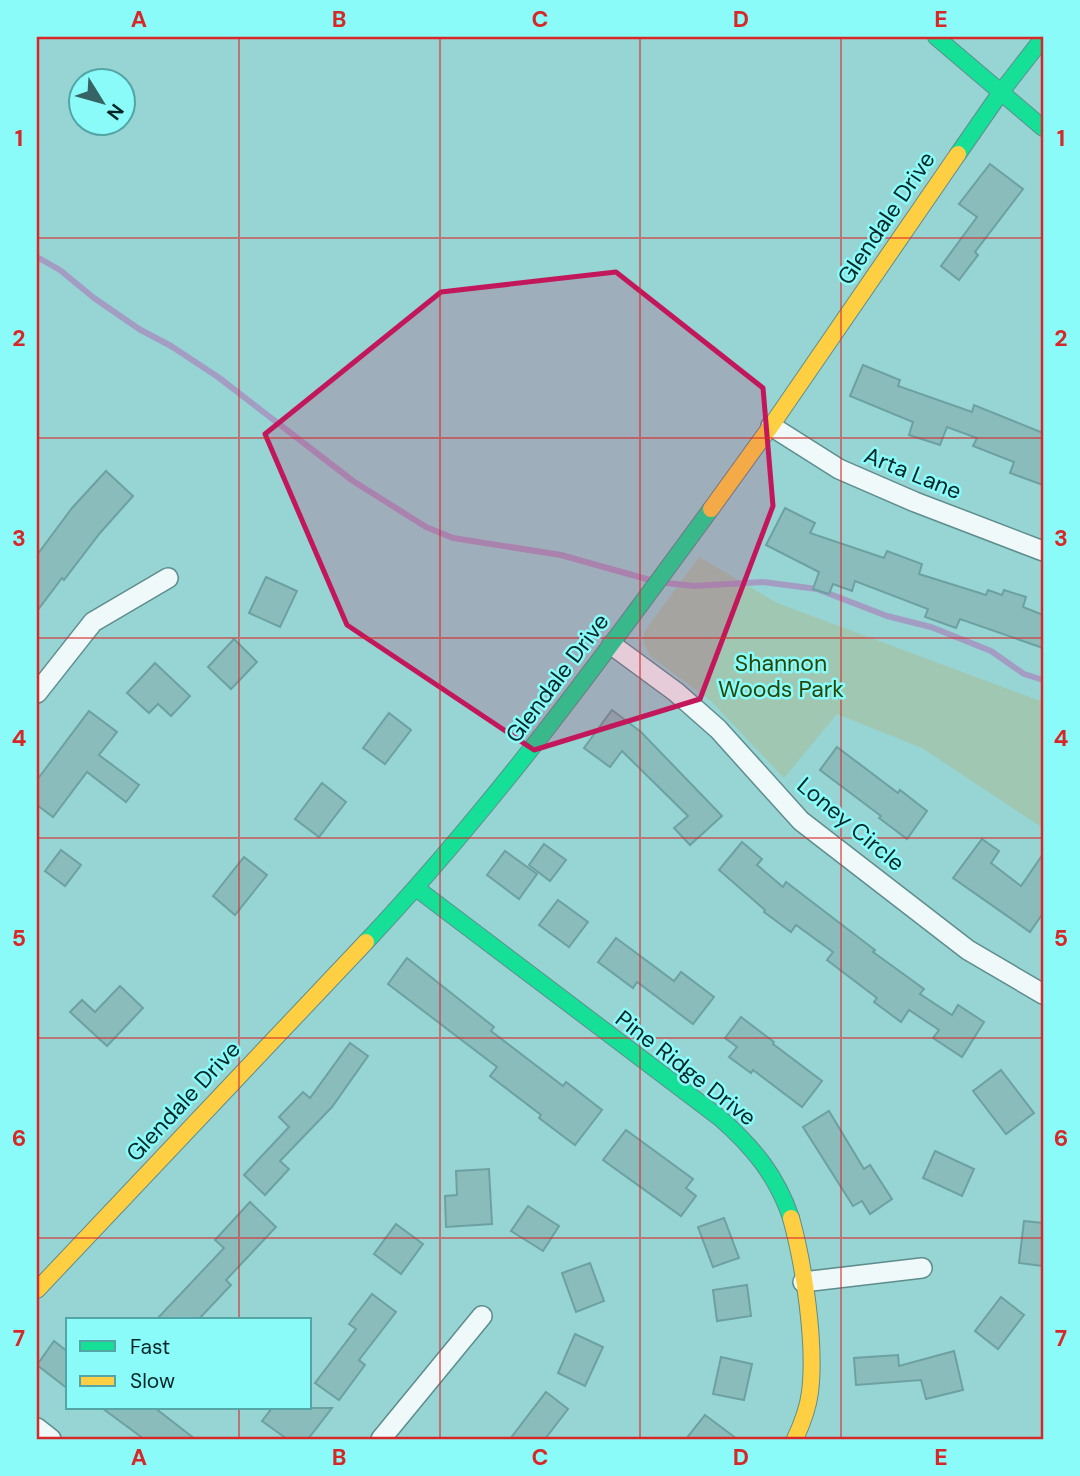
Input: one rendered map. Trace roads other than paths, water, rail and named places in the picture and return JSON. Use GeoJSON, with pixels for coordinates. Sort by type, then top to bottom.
{"type":"FeatureCollection","features":[{"type":"Feature","properties":{"kind":"street"},"geometry":{"type":"LineString","coordinates":[[936,37],[1043,128]]}},
{"type":"Feature","properties":{"kind":"street","name":"Glendale Drive"},"geometry":{"type":"LineString","coordinates":[[37,1290],[416,888],[513,773],[612,645],[771,426],[1001,92],[1043,38]]}},
{"type":"Feature","properties":{"kind":"street","name":"Arta Lane"},"geometry":{"type":"LineString","coordinates":[[771,426],[839,469],[915,502],[1043,551]]}},
{"type":"Feature","properties":{"kind":"street"},"geometry":{"type":"LineString","coordinates":[[37,693],[93,622],[167,578]]}},
{"type":"Feature","properties":{"kind":"street","name":"Loney Circle"},"geometry":{"type":"LineString","coordinates":[[612,645],[676,692],[719,729],[801,821],[968,950],[1043,994]]}},
{"type":"Feature","properties":{"kind":"street","name":"Pine Ridge Drive"},"geometry":{"type":"LineString","coordinates":[[416,888],[527,975],[731,1126],[769,1168],[789,1207],[803,1282],[812,1356],[810,1401],[803,1425],[795,1439]]}},
{"type":"Feature","properties":{"kind":"street"},"geometry":{"type":"LineString","coordinates":[[803,1282],[922,1268]]}},
{"type":"Feature","properties":{"kind":"street"},"geometry":{"type":"LineString","coordinates":[[381,1439],[482,1316]]}},
{"type":"Feature","properties":{"kind":"street"},"geometry":{"type":"LineString","coordinates":[[37,1428],[51,1439]]}},
{"type":"Feature","properties":{"kind":"waterway"},"geometry":{"type":"LineString","coordinates":[[37,257],[60,270],[139,329],[218,377],[353,481],[426,527],[453,538],[561,555],[650,580]]}},
{"type":"Feature","properties":{"kind":"waterway"},"geometry":{"type":"LineString","coordinates":[[667,583],[694,586],[763,582],[817,589],[887,616],[931,627],[991,651],[1024,674],[1043,680]]}},
{"type":"Feature","properties":{"kind":"park label","name":"Shannon Woods Park"},"geometry":{"type":"Point","coordinates":[781,676]}}]}
